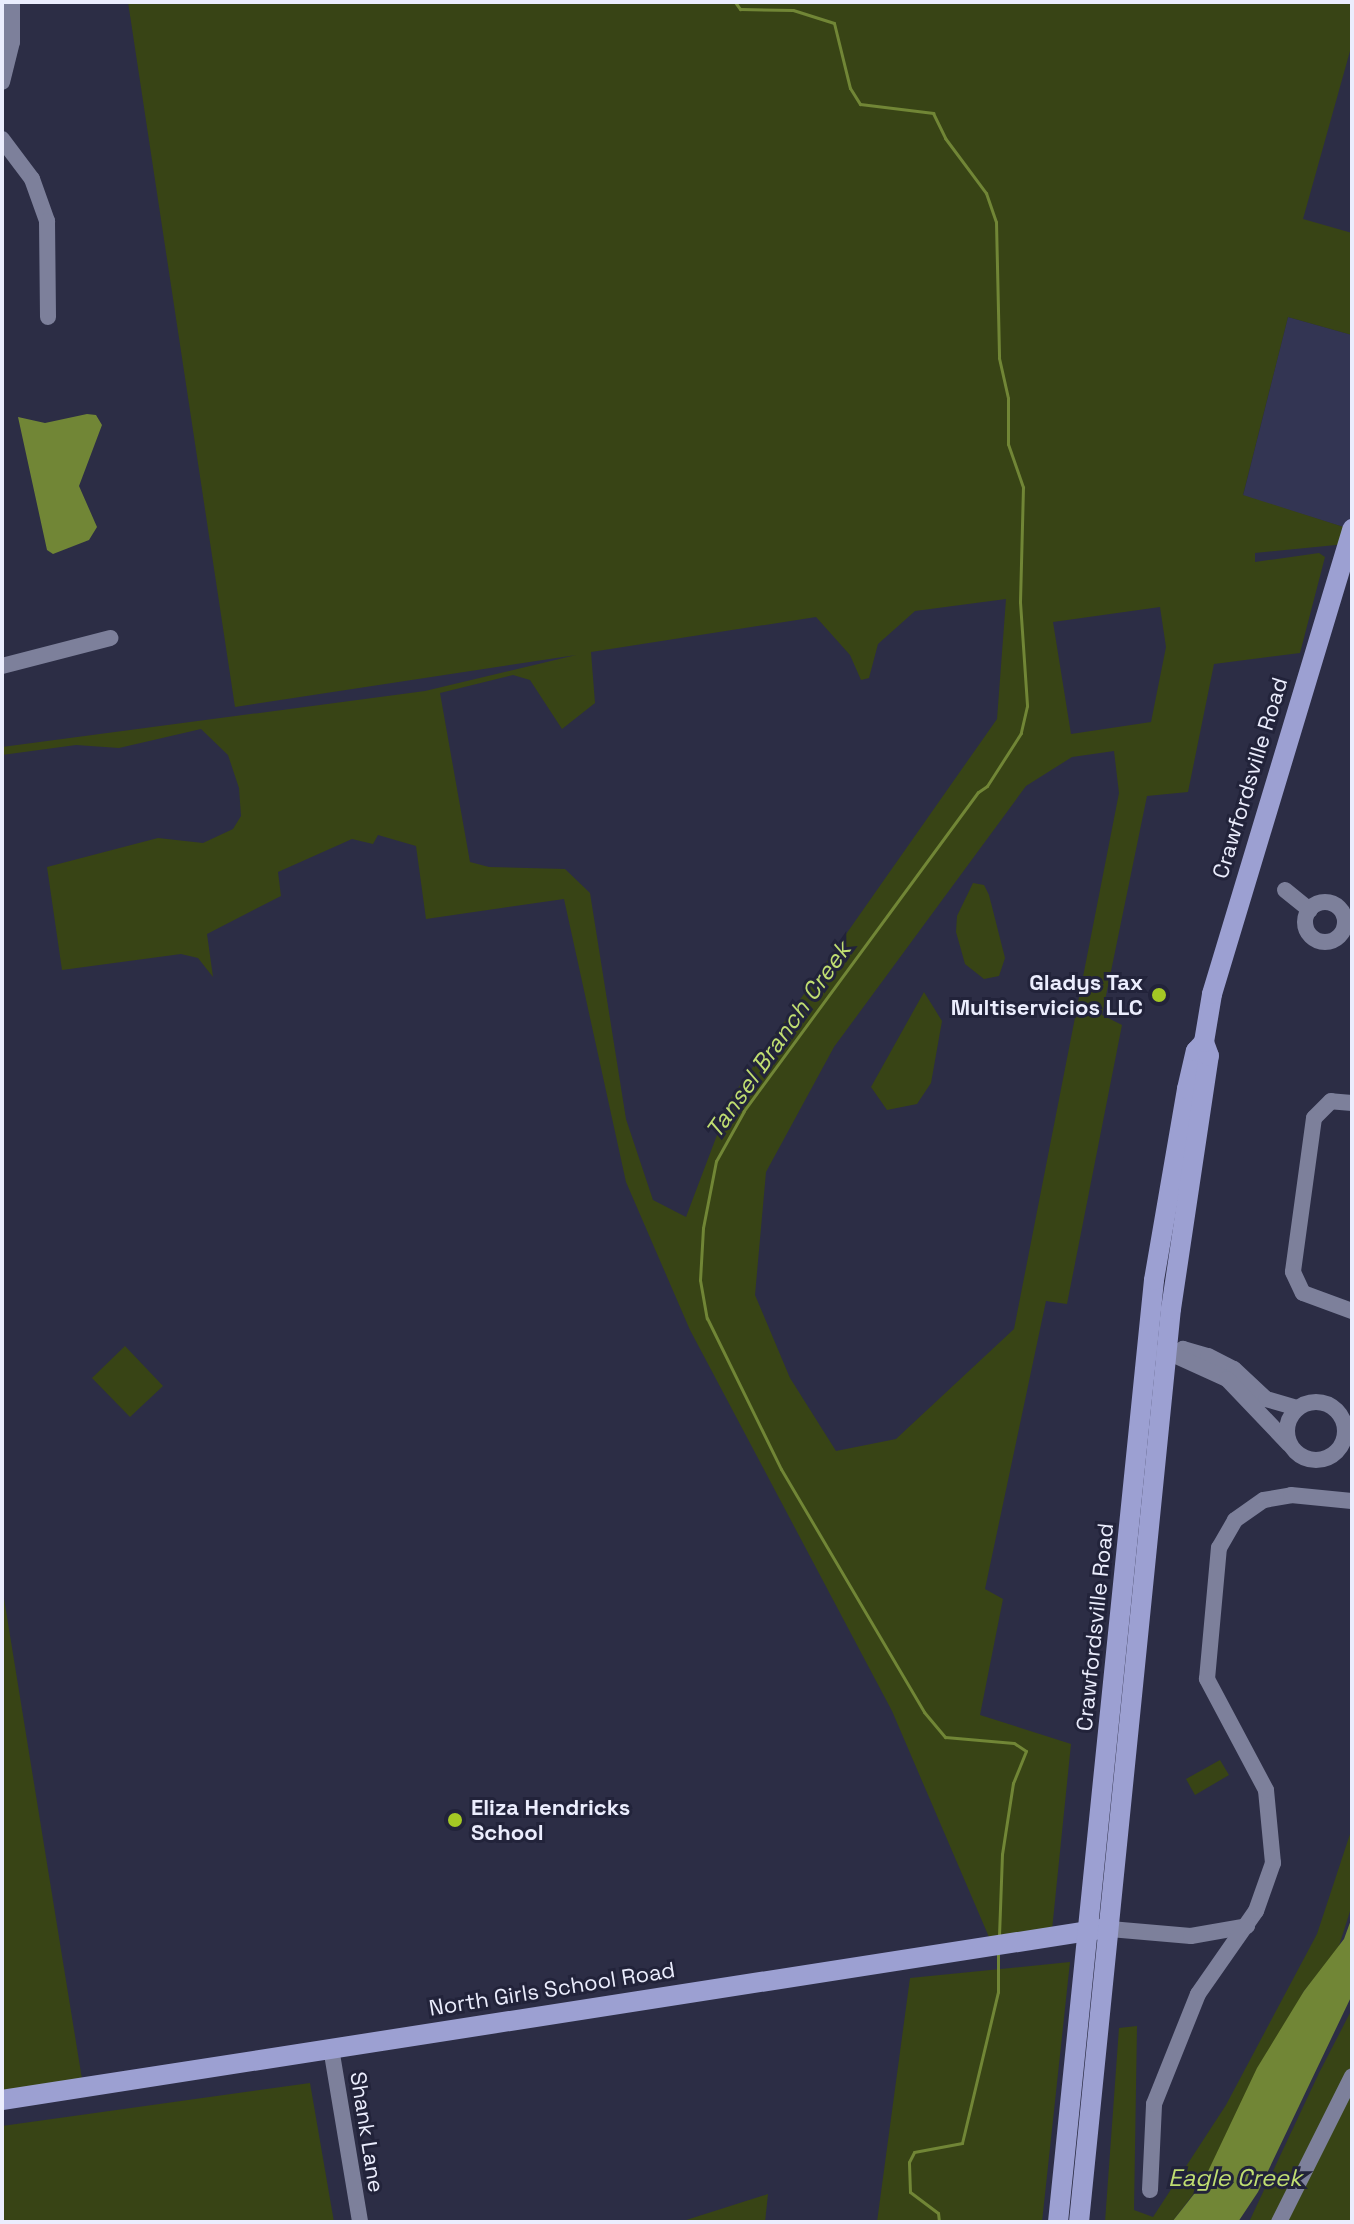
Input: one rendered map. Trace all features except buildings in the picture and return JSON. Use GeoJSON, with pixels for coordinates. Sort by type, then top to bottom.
{"type":"FeatureCollection","features":[{"type":"Feature","properties":{"kind":"main road","name":"Crawfordsville Road"},"geometry":{"type":"LineString","coordinates":[[1059,2217],[1146,1352],[1176,1142],[1196,1051],[1204,1042],[1245,877],[1352,529]]}},
{"type":"Feature","properties":{"kind":"main road","name":"Crawfordsville Road"},"geometry":{"type":"LineString","coordinates":[[1080,2215],[1170,1354],[1209,1056],[1204,1042]]}},
{"type":"Feature","properties":{"kind":"main road","name":"North Girls School Road"},"geometry":{"type":"LineString","coordinates":[[2,2100],[1023,1938],[1089,1928],[1110,1929]]}},
{"type":"Feature","properties":{"kind":"street"},"geometry":{"type":"LineString","coordinates":[[2,82],[12,42],[12,2]]}},
{"type":"Feature","properties":{"kind":"street"},"geometry":{"type":"LineString","coordinates":[[2,139],[32,179],[44,212],[50,250],[48,317]]}},
{"type":"Feature","properties":{"kind":"street"},"geometry":{"type":"LineString","coordinates":[[2,666],[110,638]]}},
{"type":"Feature","properties":{"kind":"street"},"geometry":{"type":"LineString","coordinates":[[1285,890],[1310,910]]}},
{"type":"Feature","properties":{"kind":"street"},"geometry":{"type":"LineString","coordinates":[[1323,902],[1338,906],[1345,920],[1347,938],[1329,942],[1315,939],[1306,927],[1310,910],[1323,902]]}},
{"type":"Feature","properties":{"kind":"street"},"geometry":{"type":"LineString","coordinates":[[1352,1103],[1331,1101],[1317,1113],[1294,1279],[1309,1297],[1352,1311]]}},
{"type":"Feature","properties":{"kind":"street"},"geometry":{"type":"LineString","coordinates":[[1146,1352],[1170,1354],[1227,1379],[1293,1449],[1317,1460],[1347,1440],[1346,1413],[1321,1401],[1297,1408],[1266,1399],[1218,1360],[1183,1349],[1170,1354]]}},
{"type":"Feature","properties":{"kind":"street"},"geometry":{"type":"LineString","coordinates":[[1293,1449],[1287,1430],[1297,1408]]}},
{"type":"Feature","properties":{"kind":"street"},"geometry":{"type":"LineString","coordinates":[[1150,2190],[1154,2104],[1198,1994],[1247,1926],[1271,1873],[1274,1831],[1262,1781],[1207,1679],[1219,1548],[1235,1520],[1264,1500],[1291,1495],[1352,1501]]}},
{"type":"Feature","properties":{"kind":"street"},"geometry":{"type":"LineString","coordinates":[[1110,1929],[1191,1936],[1247,1926]]}},
{"type":"Feature","properties":{"kind":"street"},"geometry":{"type":"LineString","coordinates":[[1191,1936],[1228,1954]]}},
{"type":"Feature","properties":{"kind":"street","name":"Shank Lane"},"geometry":{"type":"LineString","coordinates":[[331,2048],[360,2222]]}},
{"type":"Feature","properties":{"kind":"street"},"geometry":{"type":"LineString","coordinates":[[1279,2222],[1352,2076]]}},
{"type":"Feature","properties":{"kind":"shaded area"},"geometry":{"type":"Polygon","coordinates":[[[128,2],[1352,2],[1352,44],[1303,219],[1352,233],[1352,335],[1288,317],[1243,495],[1350,529],[1346,544],[1255,553],[1255,562],[1319,553],[1325,557],[1300,653],[1214,664],[1188,792],[1147,796],[1102,1015],[1122,1025],[1067,1304],[1046,1301],[985,1589],[1003,1599],[980,1715],[1071,1744],[1052,1930],[989,1937],[892,1711],[690,1330],[626,1182],[564,899],[426,919],[416,846],[378,835],[373,844],[352,839],[278,872],[281,896],[207,934],[213,977],[198,958],[181,954],[62,970],[47,867],[158,838],[203,843],[233,829],[241,816],[239,788],[228,755],[201,729],[119,748],[76,745],[2,755],[2,747],[425,691],[576,655],[235,707],[128,2]],[[1006,599],[915,611],[878,644],[869,678],[861,680],[850,655],[816,617],[591,652],[595,703],[562,729],[530,680],[513,675],[440,693],[470,862],[489,867],[565,869],[590,893],[626,1119],[653,1200],[686,1217],[731,1098],[997,719],[1006,599]],[[1160,607],[1053,622],[1071,734],[1151,722],[1166,647],[1160,607]],[[1114,751],[1072,757],[1026,786],[834,1047],[766,1172],[755,1295],[790,1378],[836,1451],[896,1439],[1014,1329],[1119,793],[1114,751]]]}},
{"type":"Feature","properties":{"kind":"shaded area"},"geometry":{"type":"Polygon","coordinates":[[[1288,317],[1352,335],[1350,529],[1243,496],[1288,317]]]}},
{"type":"Feature","properties":{"kind":"shaded area"},"geometry":{"type":"Polygon","coordinates":[[[973,883],[984,885],[989,895],[1005,958],[999,976],[984,979],[965,964],[956,932],[957,916],[973,883]]]}},
{"type":"Feature","properties":{"kind":"shaded area"},"geometry":{"type":"Polygon","coordinates":[[[924,992],[942,1021],[931,1083],[917,1104],[887,1110],[871,1087],[924,992]]]}},
{"type":"Feature","properties":{"kind":"shaded area"},"geometry":{"type":"Polygon","coordinates":[[[125,1346],[163,1386],[130,1417],[92,1378],[125,1346]]]}},
{"type":"Feature","properties":{"kind":"shaded area"},"geometry":{"type":"Polygon","coordinates":[[[2,1586],[82,2079],[2,2091],[2,1586]]]}},
{"type":"Feature","properties":{"kind":"shaded area"},"geometry":{"type":"Polygon","coordinates":[[[1220,1760],[1229,1775],[1195,1795],[1186,1779],[1220,1760]]]}},
{"type":"Feature","properties":{"kind":"shaded area"},"geometry":{"type":"Polygon","coordinates":[[[1352,1828],[1352,1905],[1338,1949],[1304,1991],[1205,2179],[1172,2222],[1105,2222],[1119,2028],[1137,2026],[1134,2210],[1153,2217],[1226,2105],[1317,1934],[1352,1828]]]}},
{"type":"Feature","properties":{"kind":"shaded area"},"geometry":{"type":"Polygon","coordinates":[[[1070,1962],[1042,2222],[877,2222],[910,1978],[1070,1962]]]}},
{"type":"Feature","properties":{"kind":"shaded area"},"geometry":{"type":"Polygon","coordinates":[[[1352,2009],[1352,2222],[1249,2222],[1319,2073],[1352,2009]]]}},
{"type":"Feature","properties":{"kind":"shaded area"},"geometry":{"type":"Polygon","coordinates":[[[310,2083],[334,2222],[2,2222],[2,2126],[310,2083]]]}},
{"type":"Feature","properties":{"kind":"shaded area"},"geometry":{"type":"Polygon","coordinates":[[[768,2194],[765,2222],[680,2222],[768,2194]]]}},
{"type":"Feature","properties":{"kind":"water"},"geometry":{"type":"Polygon","coordinates":[[[96,415],[102,425],[79,486],[97,527],[89,540],[53,554],[47,550],[18,417],[45,423],[96,415]]]}},
{"type":"Feature","properties":{"kind":"water","name":"Eagle Creek"},"geometry":{"type":"Polygon","coordinates":[[[1352,1917],[1352,1995],[1258,2192],[1238,2222],[1172,2222],[1202,2184],[1257,2068],[1304,1991],[1344,1939],[1352,1917]]]}},
{"type":"Feature","properties":{"kind":"waterway","name":"Tansel Branch Creek"},"geometry":{"type":"LineString","coordinates":[[735,2],[740,9],[793,10],[834,23],[850,88],[860,104],[933,113],[945,138],[986,193],[996,222],[999,358],[1008,398],[1008,444],[1023,487],[1020,602],[1027,706],[1021,733],[987,786],[978,792],[744,1111],[716,1161],[703,1228],[700,1280],[707,1318],[781,1469],[924,1712],[945,1737],[1014,1743],[1026,1751],[1013,1783],[1002,1854],[999,1936]]}},
{"type":"Feature","properties":{"kind":"waterway","name":"Tansel Branch Creek"},"geometry":{"type":"LineString","coordinates":[[939,2222],[938,2213],[910,2192],[909,2162],[914,2152],[962,2143],[998,1992],[998,1951]]}},
{"type":"Feature","properties":{"kind":"place","name":"Gladys Tax Multiservicios LLC"},"geometry":{"type":"Point","coordinates":[1159,995]}},
{"type":"Feature","properties":{"kind":"place","name":"Eliza Hendricks School"},"geometry":{"type":"Point","coordinates":[455,1820]}}]}
